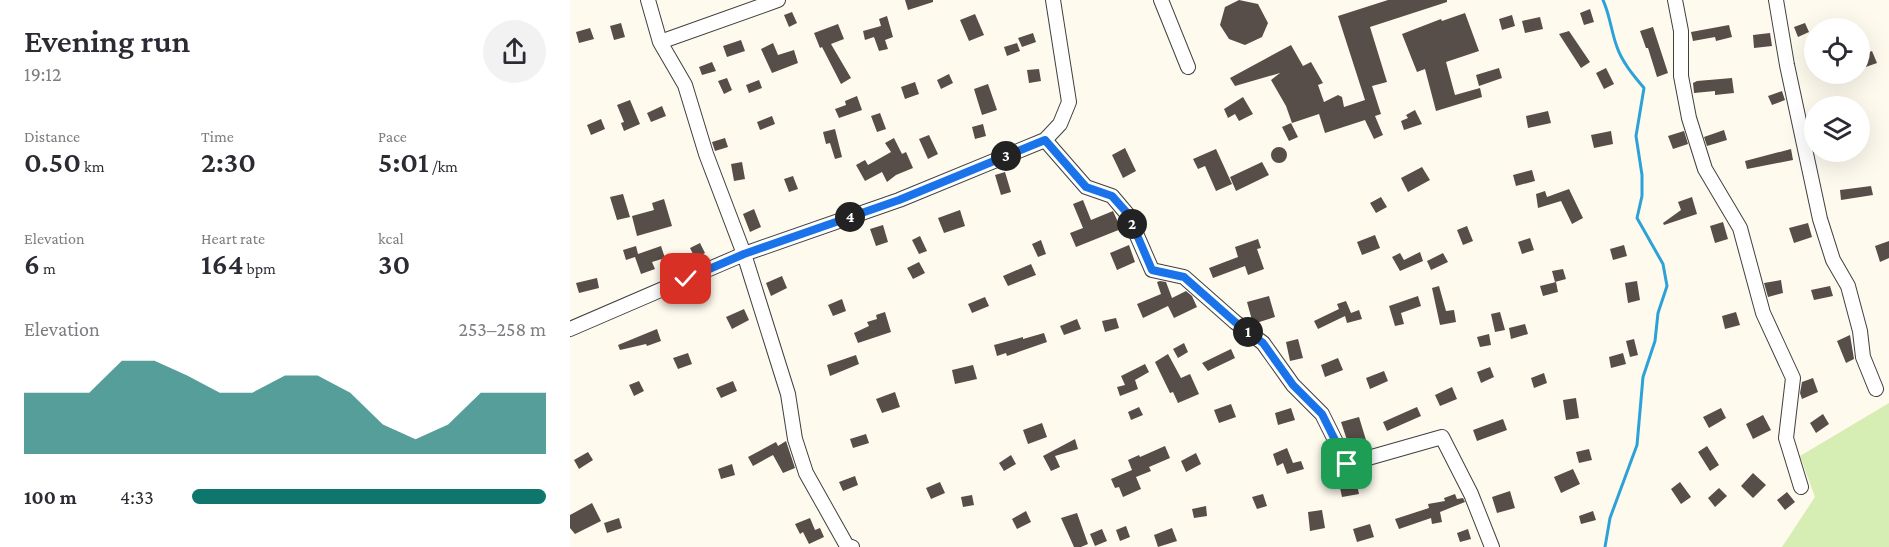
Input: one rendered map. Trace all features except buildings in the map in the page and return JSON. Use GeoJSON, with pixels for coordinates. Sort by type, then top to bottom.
{"type":"FeatureCollection","features":[{"type":"Feature","properties":{"kind":"street"},"geometry":{"type":"LineString","coordinates":[[648,0],[660,42],[685,85],[706,154],[744,254],[788,394],[795,439],[806,473],[847,546],[852,547]]}},
{"type":"Feature","properties":{"kind":"street"},"geometry":{"type":"LineString","coordinates":[[660,42],[778,0]]}},
{"type":"Feature","properties":{"kind":"street"},"geometry":{"type":"LineString","coordinates":[[570,329],[744,254],[899,200],[1045,140],[1060,124],[1069,102],[1053,0]]}},
{"type":"Feature","properties":{"kind":"street"},"geometry":{"type":"LineString","coordinates":[[1161,0],[1188,67]]}},
{"type":"Feature","properties":{"kind":"street"},"geometry":{"type":"LineString","coordinates":[[1675,0],[1681,31],[1682,76],[1695,139],[1705,169],[1740,228],[1763,313],[1793,378],[1786,438],[1801,487]]}},
{"type":"Feature","properties":{"kind":"street"},"geometry":{"type":"LineString","coordinates":[[1776,0],[1789,76],[1820,219],[1833,260],[1848,286],[1860,331],[1863,357],[1876,389]]}},
{"type":"Feature","properties":{"kind":"street"},"geometry":{"type":"LineString","coordinates":[[1045,140],[1086,187],[1112,196],[1128,214],[1152,270],[1184,277],[1235,322],[1263,343],[1293,385],[1322,414],[1347,464],[1442,437],[1471,494],[1492,547]]}},
{"type":"Feature","properties":{"kind":"green space"},"geometry":{"type":"Polygon","coordinates":[[[1889,403],[1889,547],[1782,547],[1815,497],[1800,456],[1889,403]]]}},
{"type":"Feature","properties":{"kind":"waterway"},"geometry":{"type":"LineString","coordinates":[[1603,0],[1619,53],[1644,88],[1636,136],[1642,175],[1642,196],[1637,218],[1663,264],[1667,286],[1658,313],[1655,341],[1643,377],[1637,445],[1610,518],[1605,547]]}},
{"type":"Feature","properties":{"kind":"route"},"geometry":{"type":"LineString","coordinates":[[686,279],[744,254],[899,200],[1045,140],[1086,187],[1112,196],[1128,214],[1152,270],[1184,277],[1235,322],[1263,343],[1293,385],[1322,414],[1347,464]]}}]}
